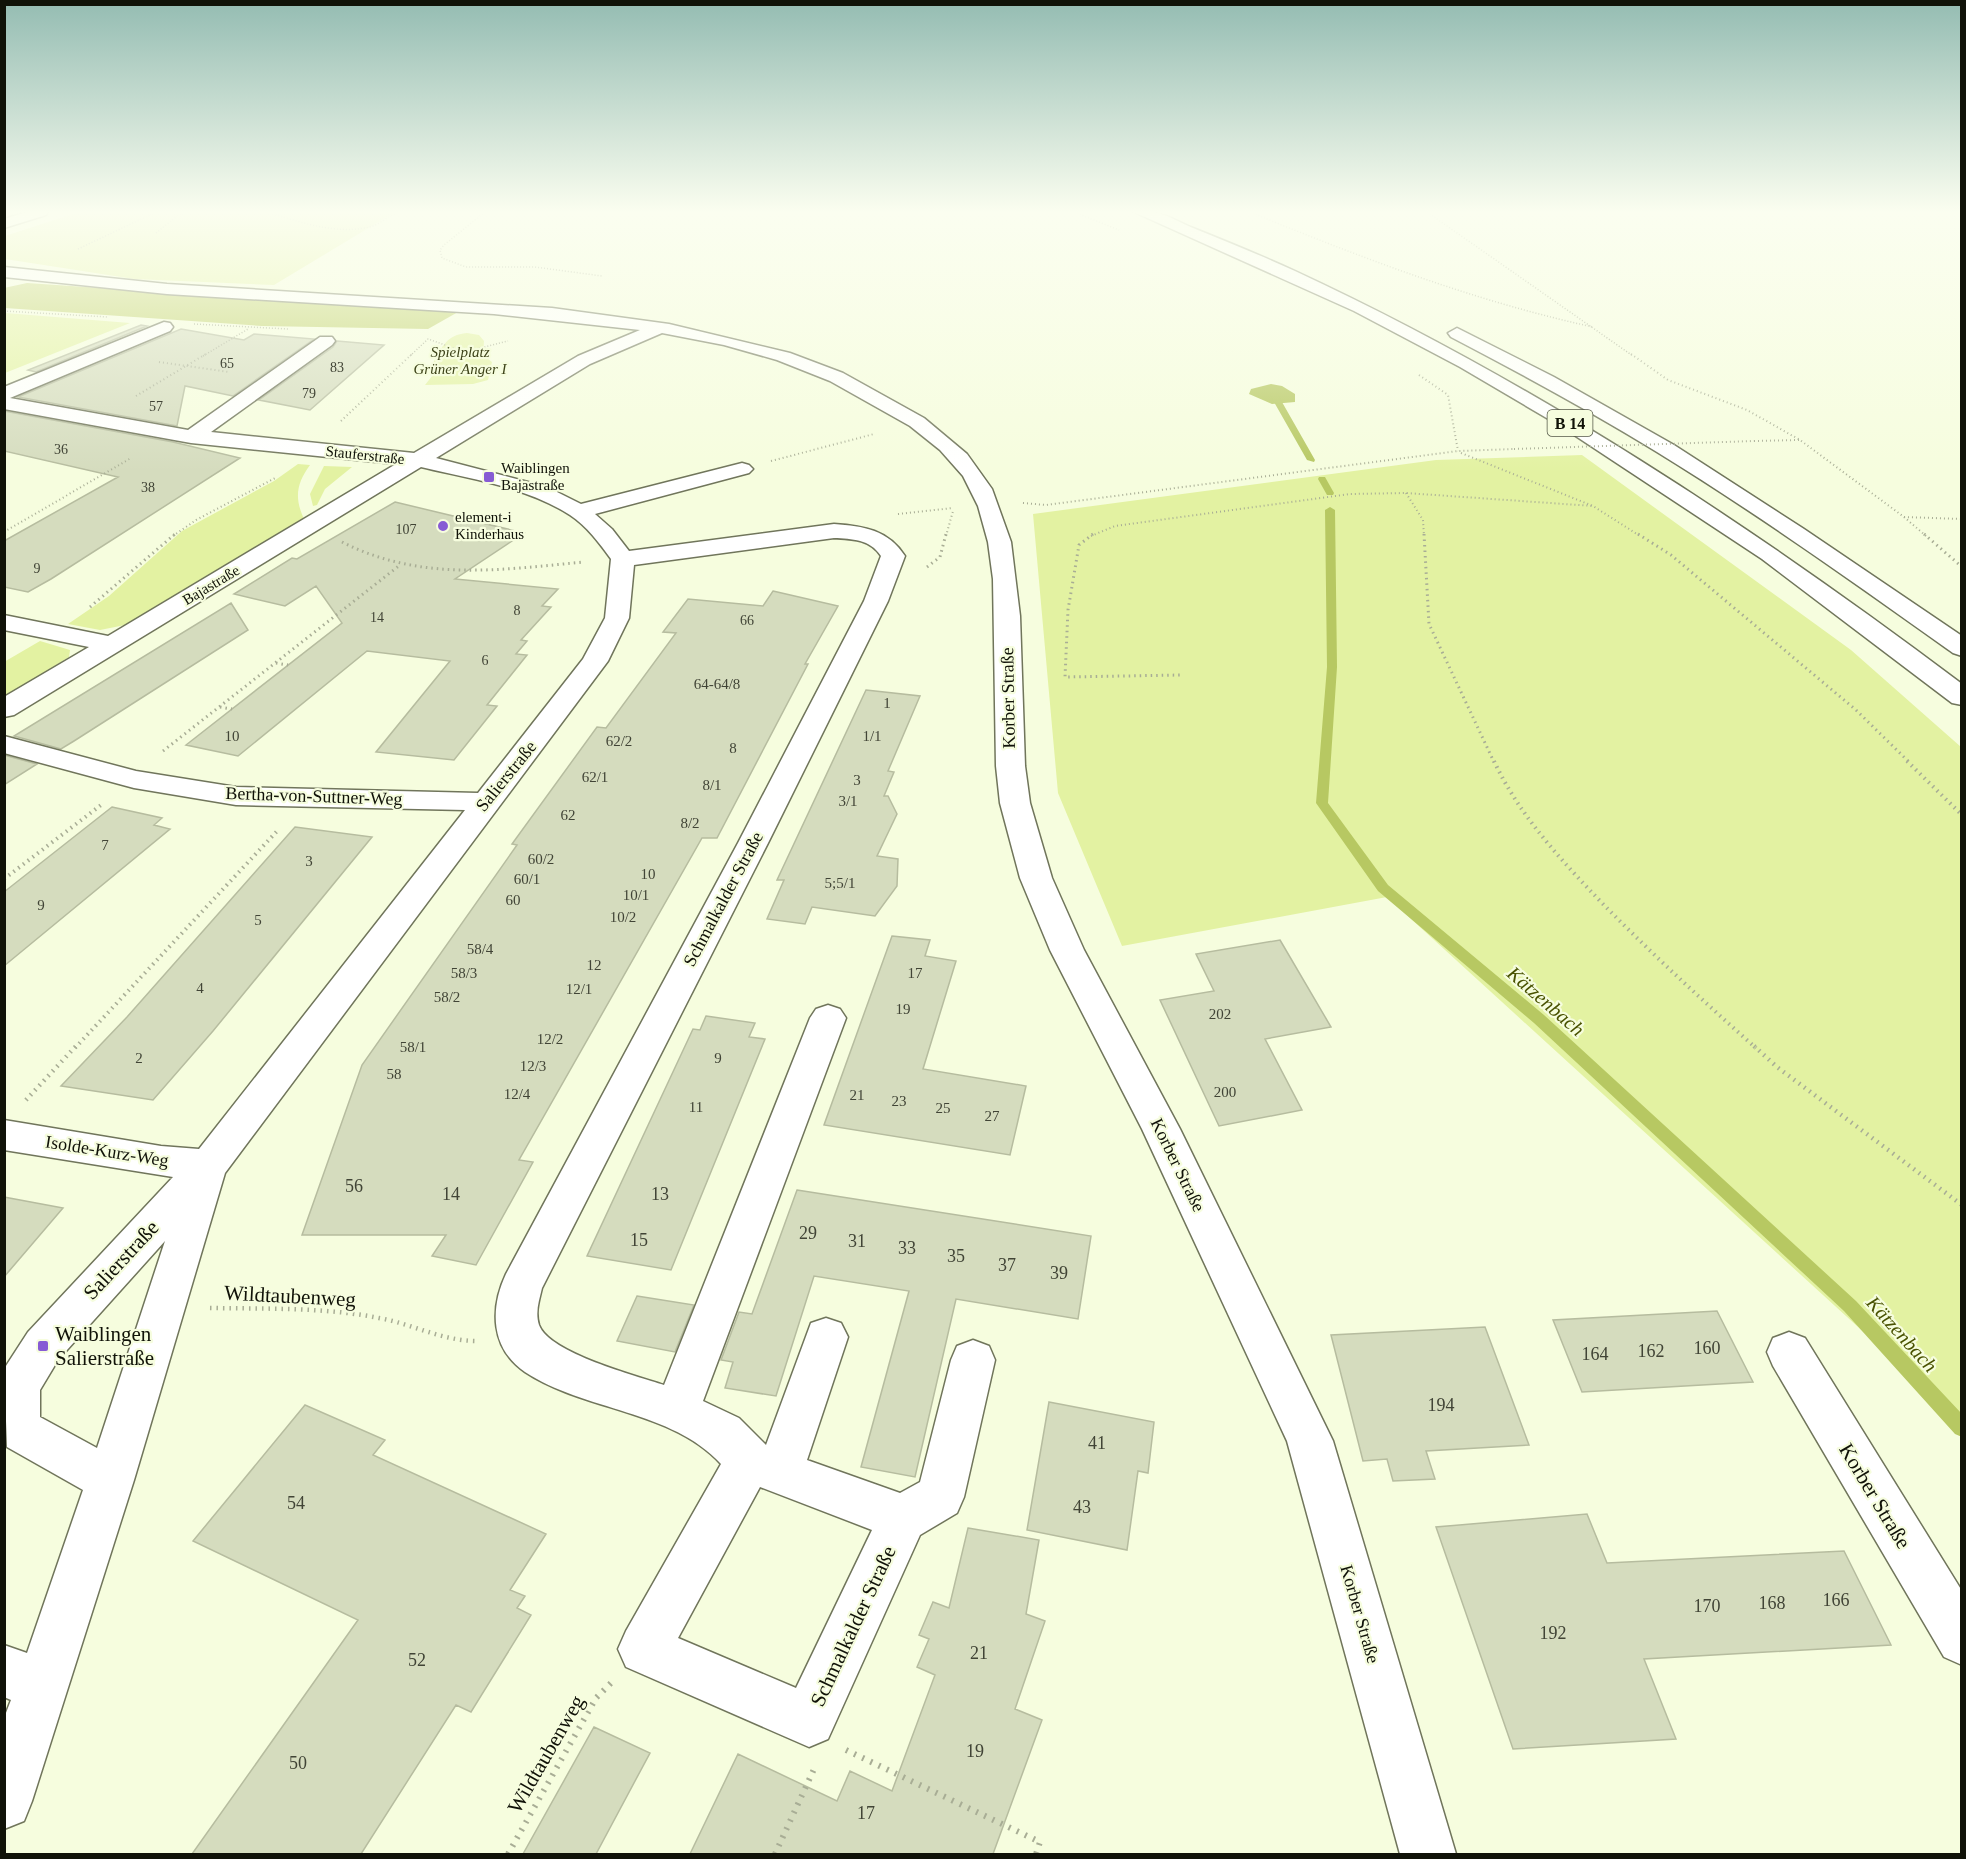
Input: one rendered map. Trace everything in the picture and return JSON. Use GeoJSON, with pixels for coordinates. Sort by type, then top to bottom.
{"type":"FeatureCollection","features":[{"type":"Feature","properties":{"kind":"main road","name":"Korber Straße"},"geometry":{"type":"LineString","coordinates":[[330,299],[501,309],[608,321],[714,338],[802,364],[866,390],[939,438],[971,475],[988,504],[1000,549],[1006,605],[1010,767],[1017,810],[1032,867],[1059,937],[1141,1089],[1307,1432],[1398,1740],[1428,1854]]}},
{"type":"Feature","properties":{"kind":"main road","name":"B 14"},"geometry":{"type":"LineString","coordinates":[[1340,299],[1465,363],[1651,474],[1772,555],[1962,697]]}},
{"type":"Feature","properties":{"kind":"main road","name":"Stauferstraße"},"geometry":{"type":"LineString","coordinates":[[584,360],[598,342],[608,321]]}},
{"type":"Feature","properties":{"kind":"main road","name":"B 14"},"geometry":{"type":"LineString","coordinates":[[1443,326],[1516,364],[1693,465],[1826,553],[1962,648]]}},
{"type":"Feature","properties":{"kind":"main road"},"geometry":{"type":"LineString","coordinates":[[4,394],[164,327]]}},
{"type":"Feature","properties":{"kind":"main road","name":"Stauferstraße"},"geometry":{"type":"LineString","coordinates":[[4,403],[181,435],[417,460],[584,360],[659,328]]}},
{"type":"Feature","properties":{"kind":"main road"},"geometry":{"type":"LineString","coordinates":[[181,435],[326,341]]}},
{"type":"Feature","properties":{"kind":"main road"},"geometry":{"type":"LineString","coordinates":[[417,460],[539,492],[579,511],[604,534],[623,559],[834,531],[861,532],[881,540],[893,556],[891,567]]}},
{"type":"Feature","properties":{"kind":"main road","name":"Bajastraße"},"geometry":{"type":"LineString","coordinates":[[4,709],[317,523],[417,460]]}},
{"type":"Feature","properties":{"kind":"main road"},"geometry":{"type":"LineString","coordinates":[[579,511],[742,469]]}},
{"type":"Feature","properties":{"kind":"main road","name":"Salierstraße"},"geometry":{"type":"LineString","coordinates":[[110,1480],[23,1432],[17,1421],[18,1387],[29,1365],[58,1326],[209,1165],[485,803],[562,707],[595,660],[617,618],[623,559]]}},
{"type":"Feature","properties":{"kind":"main road","name":"Schmalkalder Straße"},"geometry":{"type":"LineString","coordinates":[[520,1337],[515,1313],[521,1287],[758,832],[891,567]]}},
{"type":"Feature","properties":{"kind":"main road"},"geometry":{"type":"LineString","coordinates":[[4,622],[111,645]]}},
{"type":"Feature","properties":{"kind":"main road","name":"Bertha-von-Suttner-Weg"},"geometry":{"type":"LineString","coordinates":[[4,744],[131,779],[236,796],[451,800],[485,803]]}},
{"type":"Feature","properties":{"kind":"main road"},"geometry":{"type":"LineString","coordinates":[[678,1411],[828,1018]]}},
{"type":"Feature","properties":{"kind":"main road","name":"Isolde-Kurz-Weg"},"geometry":{"type":"LineString","coordinates":[[4,1135],[161,1161],[209,1165]]}},
{"type":"Feature","properties":{"kind":"main road","name":"Salierstraße"},"geometry":{"type":"LineString","coordinates":[[4,1801],[24,1678],[110,1480],[209,1165]]}},
{"type":"Feature","properties":{"kind":"main road"},"geometry":{"type":"LineString","coordinates":[[644,1649],[764,1466],[826,1336]]}},
{"type":"Feature","properties":{"kind":"main road"},"geometry":{"type":"LineString","coordinates":[[520,1337],[539,1357],[565,1370],[678,1411],[723,1433],[764,1466],[903,1518],[940,1497],[973,1360]]}},
{"type":"Feature","properties":{"kind":"main road","name":"Korber Straße"},"geometry":{"type":"LineString","coordinates":[[1789,1352],[1962,1639]]}},
{"type":"Feature","properties":{"kind":"main road","name":"Schmalkalder Straße"},"geometry":{"type":"LineString","coordinates":[[644,1649],[818,1730],[903,1518]]}},
{"type":"Feature","properties":{"kind":"path"},"geometry":{"type":"LineString","coordinates":[[1486,299],[1532,315],[1597,328]]}},
{"type":"Feature","properties":{"kind":"path"},"geometry":{"type":"LineString","coordinates":[[1554,299],[1668,380],[1747,410],[1800,440],[1904,517],[1962,567]]}},
{"type":"Feature","properties":{"kind":"path"},"geometry":{"type":"LineString","coordinates":[[128,400],[250,328]]}},
{"type":"Feature","properties":{"kind":"path"},"geometry":{"type":"LineString","coordinates":[[52,632],[106,595],[188,524],[275,478],[310,449],[428,339],[465,352],[510,340]]}},
{"type":"Feature","properties":{"kind":"path"},"geometry":{"type":"LineString","coordinates":[[105,352],[234,373]]}},
{"type":"Feature","properties":{"kind":"path"},"geometry":{"type":"LineString","coordinates":[[1410,369],[1448,395],[1458,451]]}},
{"type":"Feature","properties":{"kind":"path"},"geometry":{"type":"LineString","coordinates":[[742,469],[880,432]]}},
{"type":"Feature","properties":{"kind":"path"},"geometry":{"type":"LineString","coordinates":[[4,532],[181,435]]}},
{"type":"Feature","properties":{"kind":"path"},"geometry":{"type":"LineString","coordinates":[[988,504],[1010,502],[1046,505],[1458,451],[1800,440]]}},
{"type":"Feature","properties":{"kind":"path"},"geometry":{"type":"LineString","coordinates":[[1458,451],[1593,506],[1671,555],[1856,710],[1962,815]]}},
{"type":"Feature","properties":{"kind":"path"},"geometry":{"type":"LineString","coordinates":[[1181,675],[1065,677],[1068,610],[1079,545],[1093,534],[1115,526],[1350,494],[1406,493],[1593,506]]}},
{"type":"Feature","properties":{"kind":"path"},"geometry":{"type":"LineString","coordinates":[[1406,493],[1423,520],[1429,624],[1506,787],[1562,861],[1655,957],[1777,1067],[1962,1205]]}},
{"type":"Feature","properties":{"kind":"path"},"geometry":{"type":"LineString","coordinates":[[891,567],[930,567],[940,557],[954,507],[893,515]]}},
{"type":"Feature","properties":{"kind":"path"},"geometry":{"type":"LineString","coordinates":[[1904,517],[1962,519]]}},
{"type":"Feature","properties":{"kind":"path"},"geometry":{"type":"LineString","coordinates":[[317,523],[353,549],[401,564],[489,570],[586,562]]}},
{"type":"Feature","properties":{"kind":"path"},"geometry":{"type":"LineString","coordinates":[[4,879],[401,564]]}},
{"type":"Feature","properties":{"kind":"path"},"geometry":{"type":"LineString","coordinates":[[275,663],[288,666]]}},
{"type":"Feature","properties":{"kind":"path"},"geometry":{"type":"LineString","coordinates":[[219,707],[231,710]]}},
{"type":"Feature","properties":{"kind":"path"},"geometry":{"type":"LineString","coordinates":[[38,1086],[308,798]]}},
{"type":"Feature","properties":{"kind":"path","name":"Wildtaubenweg"},"geometry":{"type":"LineString","coordinates":[[162,1312],[197,1308],[324,1310],[383,1319],[458,1343],[520,1337]]}},
{"type":"Feature","properties":{"kind":"path","name":"Wildtaubenweg"},"geometry":{"type":"LineString","coordinates":[[508,1854],[596,1698],[644,1649]]}},
{"type":"Feature","properties":{"kind":"path"},"geometry":{"type":"LineString","coordinates":[[775,1854],[818,1730],[1040,1842],[1036,1854]]}},
{"type":"Feature","properties":{"kind":"green space"},"geometry":{"type":"Polygon","coordinates":[[[5,313],[130,323],[5,373],[5,313]]]}},
{"type":"Feature","properties":{"kind":"green space","name":"Spielplatz Grüner Anger I"},"geometry":{"type":"Polygon","coordinates":[[[467,333],[479,335],[484,341],[483,355],[492,362],[488,380],[473,384],[425,385],[436,371],[433,363],[446,342],[454,336],[467,333]]]}},
{"type":"Feature","properties":{"kind":"green space"},"geometry":{"type":"Polygon","coordinates":[[[1582,455],[1851,650],[1961,747],[1961,1421],[1387,897],[1122,946],[1058,793],[1033,514],[1436,460],[1582,455]]]}},
{"type":"Feature","properties":{"kind":"green space"},"geometry":{"type":"Polygon","coordinates":[[[298,464],[310,465],[299,485],[298,492],[299,506],[305,521],[125,625],[100,630],[68,624],[109,596],[182,531],[274,481],[298,464]]]}},
{"type":"Feature","properties":{"kind":"green space"},"geometry":{"type":"Polygon","coordinates":[[[324,466],[352,467],[325,489],[317,505],[313,506],[310,494],[324,466]]]}},
{"type":"Feature","properties":{"kind":"green space"},"geometry":{"type":"Polygon","coordinates":[[[40,641],[70,650],[69,657],[5,697],[4,662],[40,641]]]}},
{"type":"Feature","properties":{"kind":"shaded area"},"geometry":{"type":"Polygon","coordinates":[[[5,299],[261,299],[458,312],[428,329],[262,326],[5,308],[5,299]]]}},
{"type":"Feature","properties":{"kind":"shaded area"},"geometry":{"type":"Polygon","coordinates":[[[1271,384],[1282,386],[1295,394],[1295,402],[1272,404],[1249,394],[1251,389],[1271,384]]]}},
{"type":"Feature","properties":{"kind":"building"},"geometry":{"type":"Polygon","coordinates":[[[141,325],[147,326],[36,372],[28,370],[141,325]]]}},
{"type":"Feature","properties":{"kind":"building"},"geometry":{"type":"Polygon","coordinates":[[[181,329],[244,340],[254,334],[314,339],[233,396],[185,386],[177,426],[18,397],[181,329]]]}},
{"type":"Feature","properties":{"kind":"building"},"geometry":{"type":"Polygon","coordinates":[[[337,341],[384,345],[310,410],[259,400],[333,347],[337,341]]]}},
{"type":"Feature","properties":{"kind":"building"},"geometry":{"type":"Polygon","coordinates":[[[4,411],[173,442],[240,458],[28,592],[4,587],[4,541],[118,477],[4,451],[4,411]]]}},
{"type":"Feature","properties":{"kind":"building"},"geometry":{"type":"Polygon","coordinates":[[[395,502],[524,533],[455,579],[558,589],[542,606],[551,607],[521,640],[527,641],[516,654],[527,655],[487,705],[497,706],[454,760],[376,752],[450,661],[367,651],[238,756],[186,745],[342,623],[316,586],[285,606],[234,594],[292,558],[297,559],[395,502]]]}},
{"type":"Feature","properties":{"kind":"building"},"geometry":{"type":"Polygon","coordinates":[[[773,591],[838,606],[805,664],[808,664],[717,838],[702,838],[519,1160],[533,1162],[476,1265],[432,1256],[446,1235],[302,1235],[362,1065],[517,845],[512,844],[597,727],[606,728],[676,633],[663,632],[688,599],[763,606],[773,591]]]}},
{"type":"Feature","properties":{"kind":"building"},"geometry":{"type":"Polygon","coordinates":[[[231,603],[248,630],[61,749],[14,736],[231,603]]]}},
{"type":"Feature","properties":{"kind":"building"},"geometry":{"type":"Polygon","coordinates":[[[866,690],[920,696],[888,771],[894,772],[884,796],[888,796],[897,814],[877,856],[898,859],[897,886],[875,916],[812,907],[805,924],[767,919],[784,880],[777,880],[866,690]]]}},
{"type":"Feature","properties":{"kind":"building"},"geometry":{"type":"Polygon","coordinates":[[[4,755],[37,764],[4,785],[4,755]]]}},
{"type":"Feature","properties":{"kind":"building"},"geometry":{"type":"Polygon","coordinates":[[[112,807],[162,818],[154,825],[170,829],[4,966],[4,892],[112,807]]]}},
{"type":"Feature","properties":{"kind":"building"},"geometry":{"type":"Polygon","coordinates":[[[295,827],[372,837],[213,1031],[153,1100],[61,1086],[127,1017],[295,827]]]}},
{"type":"Feature","properties":{"kind":"building"},"geometry":{"type":"Polygon","coordinates":[[[892,936],[930,940],[925,956],[956,961],[923,1069],[1026,1086],[1010,1155],[824,1125],[892,936]]]}},
{"type":"Feature","properties":{"kind":"building"},"geometry":{"type":"Polygon","coordinates":[[[1280,940],[1331,1027],[1265,1039],[1302,1110],[1219,1126],[1160,1000],[1214,991],[1196,954],[1280,940]]]}},
{"type":"Feature","properties":{"kind":"building"},"geometry":{"type":"Polygon","coordinates":[[[706,1016],[755,1023],[749,1037],[765,1039],[671,1270],[587,1256],[693,1029],[700,1030],[706,1016]]]}},
{"type":"Feature","properties":{"kind":"building"},"geometry":{"type":"Polygon","coordinates":[[[797,1190],[1091,1236],[1078,1319],[956,1299],[915,1477],[861,1467],[909,1291],[814,1276],[776,1396],[725,1388],[733,1362],[721,1360],[739,1312],[752,1314],[797,1190]]]}},
{"type":"Feature","properties":{"kind":"building"},"geometry":{"type":"Polygon","coordinates":[[[4,1197],[63,1208],[4,1277],[4,1197]]]}},
{"type":"Feature","properties":{"kind":"building"},"geometry":{"type":"Polygon","coordinates":[[[637,1296],[694,1305],[675,1352],[617,1341],[637,1296]]]}},
{"type":"Feature","properties":{"kind":"building"},"geometry":{"type":"Polygon","coordinates":[[[1717,1311],[1753,1382],[1582,1392],[1553,1320],[1717,1311]]]}},
{"type":"Feature","properties":{"kind":"building"},"geometry":{"type":"Polygon","coordinates":[[[1485,1327],[1529,1445],[1426,1451],[1435,1479],[1393,1481],[1387,1459],[1363,1461],[1331,1335],[1485,1327]]]}},
{"type":"Feature","properties":{"kind":"building"},"geometry":{"type":"Polygon","coordinates":[[[1049,1402],[1154,1422],[1148,1473],[1138,1471],[1127,1550],[1027,1530],[1049,1402]]]}},
{"type":"Feature","properties":{"kind":"building"},"geometry":{"type":"Polygon","coordinates":[[[305,1405],[385,1440],[373,1455],[546,1534],[510,1590],[525,1596],[517,1608],[531,1615],[471,1712],[456,1705],[361,1854],[192,1854],[358,1620],[193,1541],[305,1405]]]}},
{"type":"Feature","properties":{"kind":"building"},"geometry":{"type":"Polygon","coordinates":[[[1587,1514],[1607,1563],[1844,1551],[1891,1645],[1644,1659],[1676,1739],[1513,1749],[1436,1527],[1587,1514]]]}},
{"type":"Feature","properties":{"kind":"building"},"geometry":{"type":"Polygon","coordinates":[[[968,1528],[1039,1540],[1026,1614],[1045,1621],[1015,1709],[1042,1720],[993,1854],[690,1854],[738,1754],[837,1801],[850,1771],[892,1791],[935,1675],[917,1667],[929,1639],[919,1635],[933,1602],[949,1608],[968,1528]]]}},
{"type":"Feature","properties":{"kind":"building"},"geometry":{"type":"Polygon","coordinates":[[[594,1727],[650,1753],[596,1854],[523,1854],[594,1727]]]}},
{"type":"Feature","properties":{"kind":"waterway","name":"Kätzenbach"},"geometry":{"type":"LineString","coordinates":[[1274,395],[1311,460]]}},
{"type":"Feature","properties":{"kind":"waterway","name":"Kätzenbach"},"geometry":{"type":"LineString","coordinates":[[1322,479],[1330,493]]}},
{"type":"Feature","properties":{"kind":"waterway","name":"Kätzenbach"},"geometry":{"type":"LineString","coordinates":[[1330,510],[1332,667],[1322,803],[1383,888],[1539,1019],[1850,1306],[1962,1428]]}},
{"type":"Feature","properties":{"kind":"place","name":"Waiblingen Bajastraße"},"geometry":{"type":"Point","coordinates":[489,477]}},
{"type":"Feature","properties":{"kind":"place","name":"element-i Kinderhaus"},"geometry":{"type":"Point","coordinates":[443,526]}},
{"type":"Feature","properties":{"kind":"place","name":"Waiblingen Salierstraße"},"geometry":{"type":"Point","coordinates":[43,1346]}}]}
